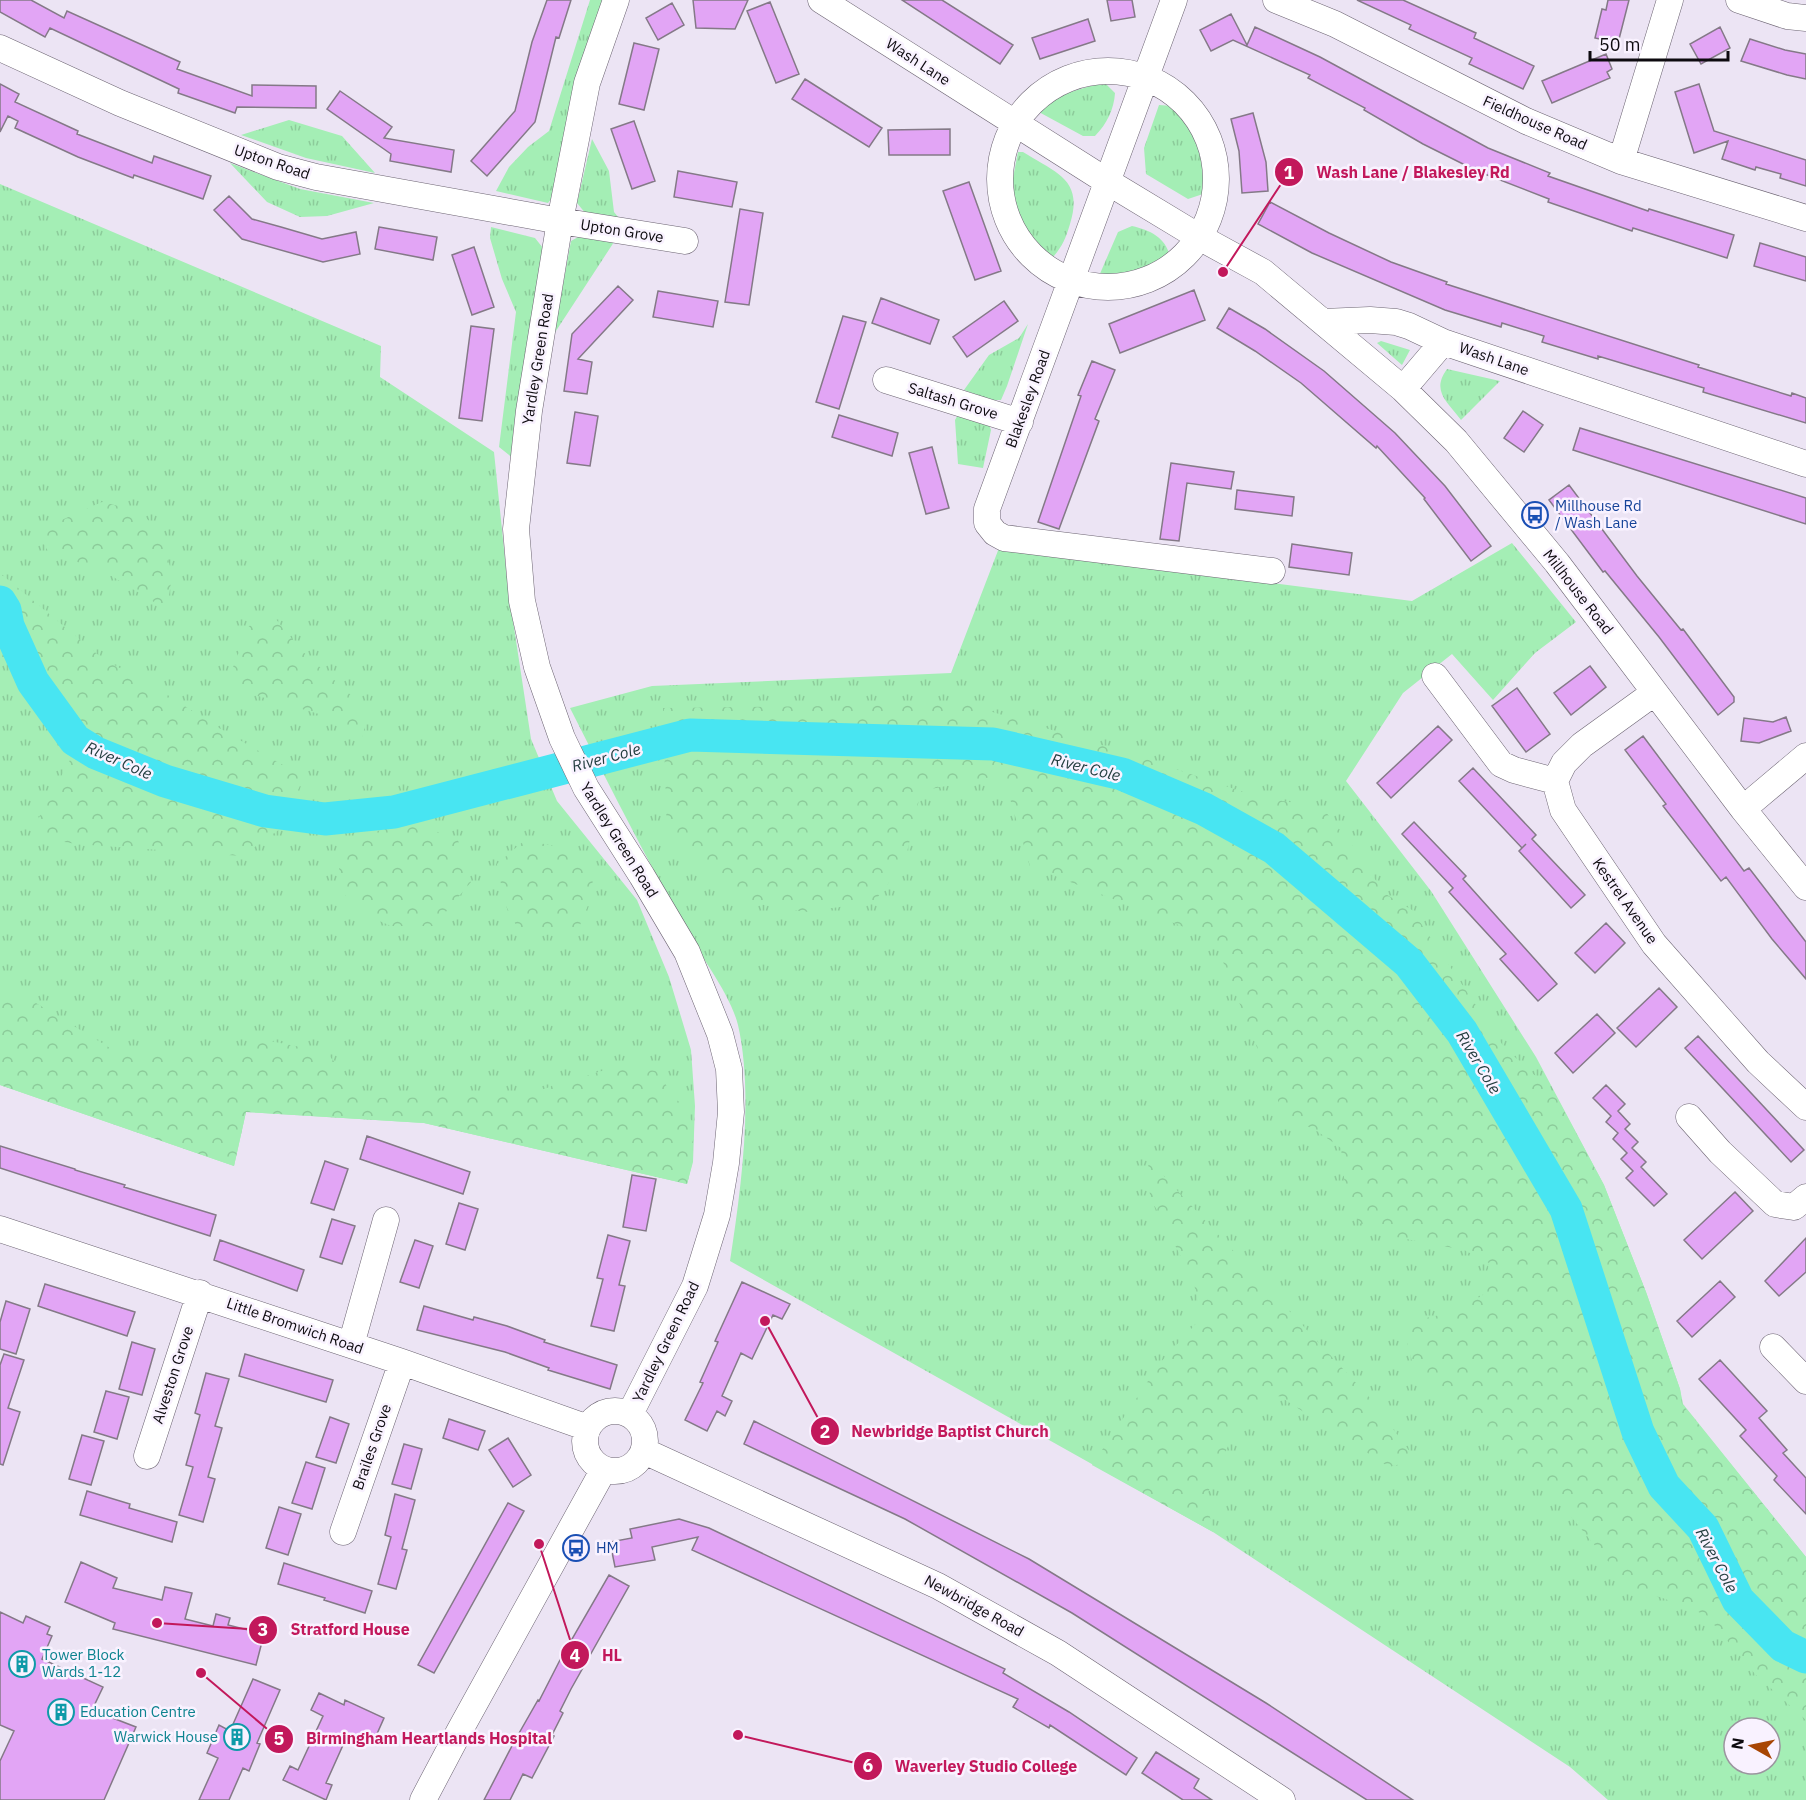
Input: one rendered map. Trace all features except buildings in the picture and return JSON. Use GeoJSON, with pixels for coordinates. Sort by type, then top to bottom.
{"type":"FeatureCollection","features":[{"type":"Feature","properties":{"kind":"street","name":"Yardley Green Road"},"geometry":{"type":"LineString","coordinates":[[616,0],[587,83],[560,221],[529,411],[516,529],[522,601],[537,667],[562,738],[586,789],[687,952],[720,1034],[729,1069],[731,1112],[717,1215],[695,1286],[630,1414]]}},
{"type":"Feature","properties":{"kind":"street","name":"Wash Lane"},"geometry":{"type":"LineString","coordinates":[[821,0],[1108,182],[1199,237],[1263,272],[1323,322],[1370,320],[1396,322],[1443,342],[1806,464]]}},
{"type":"Feature","properties":{"kind":"street","name":"Blakesley Road"},"geometry":{"type":"LineString","coordinates":[[1174,0],[987,509],[987,523],[994,533],[1004,538],[1272,571]]}},
{"type":"Feature","properties":{"kind":"street","name":"Fieldhouse Road"},"geometry":{"type":"LineString","coordinates":[[1276,0],[1335,24],[1526,122],[1621,161],[1806,218]]}},
{"type":"Feature","properties":{"kind":"street"},"geometry":{"type":"LineString","coordinates":[[1621,161],[1670,0]]}},
{"type":"Feature","properties":{"kind":"street"},"geometry":{"type":"LineString","coordinates":[[1739,0],[1787,16],[1806,18]]}},
{"type":"Feature","properties":{"kind":"street","name":"Upton Road"},"geometry":{"type":"LineString","coordinates":[[0,48],[120,104],[278,167],[316,177],[560,221]]}},
{"type":"Feature","properties":{"kind":"street"},"geometry":{"type":"LineString","coordinates":[[1106,71],[1146,76],[1183,102],[1197,118],[1207,136],[1214,157],[1216,177],[1214,198],[1209,218],[1199,237],[1184,256],[1166,271],[1145,281],[1122,287],[1099,287],[1071,282],[1038,262],[1011,228],[1000,187],[1001,165],[1006,144],[1015,124],[1044,92],[1063,81],[1084,74],[1106,71]]}},
{"type":"Feature","properties":{"kind":"street","name":"Upton Grove"},"geometry":{"type":"LineString","coordinates":[[560,221],[685,241]]}},
{"type":"Feature","properties":{"kind":"street","name":"Millhouse Road"},"geometry":{"type":"LineString","coordinates":[[1323,322],[1403,389],[1456,441],[1557,563],[1743,809],[1806,887]]}},
{"type":"Feature","properties":{"kind":"street"},"geometry":{"type":"LineString","coordinates":[[1403,389],[1443,342]]}},
{"type":"Feature","properties":{"kind":"street","name":"Saltash Grove"},"geometry":{"type":"LineString","coordinates":[[886,380],[1020,422]]}},
{"type":"Feature","properties":{"kind":"street"},"geometry":{"type":"LineString","coordinates":[[1435,676],[1501,765],[1514,771],[1555,781],[1564,763],[1582,745],[1654,693]]}},
{"type":"Feature","properties":{"kind":"street"},"geometry":{"type":"LineString","coordinates":[[1743,809],[1806,756]]}},
{"type":"Feature","properties":{"kind":"street","name":"Kestrel Avenue"},"geometry":{"type":"LineString","coordinates":[[1555,781],[1563,810],[1654,944],[1758,1062],[1806,1107]]}},
{"type":"Feature","properties":{"kind":"street"},"geometry":{"type":"LineString","coordinates":[[1689,1117],[1720,1152],[1775,1204],[1794,1207],[1806,1197]]}},
{"type":"Feature","properties":{"kind":"street"},"geometry":{"type":"LineString","coordinates":[[351,1345],[386,1220]]}},
{"type":"Feature","properties":{"kind":"street","name":"Little Bromwich Road"},"geometry":{"type":"LineString","coordinates":[[1,1231],[200,1293],[588,1428]]}},
{"type":"Feature","properties":{"kind":"street","name":"Alveston Grove"},"geometry":{"type":"LineString","coordinates":[[147,1456],[200,1293]]}},
{"type":"Feature","properties":{"kind":"street"},"geometry":{"type":"LineString","coordinates":[[1773,1347],[1806,1381]]}},
{"type":"Feature","properties":{"kind":"street","name":"Brailes Grove"},"geometry":{"type":"LineString","coordinates":[[343,1532],[402,1362]]}},
{"type":"Feature","properties":{"kind":"street"},"geometry":{"type":"LineString","coordinates":[[621,1411],[630,1414],[639,1422],[644,1434],[644,1451],[629,1468],[617,1471],[604,1469],[589,1455],[586,1446],[588,1428],[600,1416],[621,1411]]}},
{"type":"Feature","properties":{"kind":"street","name":"Newbridge Road"},"geometry":{"type":"LineString","coordinates":[[644,1451],[939,1586],[1058,1653],[1282,1800]]}},
{"type":"Feature","properties":{"kind":"street"},"geometry":{"type":"LineString","coordinates":[[423,1800],[604,1469]]}},
{"type":"Feature","properties":{"kind":"green space"},"geometry":{"type":"Polygon","coordinates":[[[590,0],[606,0],[556,193],[548,203],[496,191],[509,167],[528,147],[549,131],[590,0]]]}},
{"type":"Feature","properties":{"kind":"green space"},"geometry":{"type":"Polygon","coordinates":[[[1104,82],[1115,93],[1114,99],[1106,121],[1095,136],[1083,136],[1037,111],[1067,93],[1104,82]]]}},
{"type":"Feature","properties":{"kind":"green space"},"geometry":{"type":"Polygon","coordinates":[[[1159,105],[1173,106],[1200,146],[1206,175],[1206,187],[1203,194],[1188,199],[1146,174],[1144,148],[1159,105]]]}},
{"type":"Feature","properties":{"kind":"green space"},"geometry":{"type":"Polygon","coordinates":[[[289,120],[342,136],[375,173],[306,158],[241,135],[289,120]]]}},
{"type":"Feature","properties":{"kind":"green space"},"geometry":{"type":"Polygon","coordinates":[[[592,139],[609,171],[614,212],[623,223],[586,214],[577,203],[592,139]]]}},
{"type":"Feature","properties":{"kind":"green space"},"geometry":{"type":"Polygon","coordinates":[[[1018,152],[1023,152],[1056,172],[1070,187],[1073,209],[1070,224],[1059,250],[1053,257],[1032,247],[1017,216],[1012,183],[1018,152]]]}},
{"type":"Feature","properties":{"kind":"green space"},"geometry":{"type":"Polygon","coordinates":[[[230,163],[300,189],[374,203],[327,216],[300,217],[267,202],[230,163]]]}},
{"type":"Feature","properties":{"kind":"green space"},"geometry":{"type":"Polygon","coordinates":[[[0,184],[381,346],[380,377],[494,452],[508,588],[531,739],[557,801],[637,900],[669,977],[691,1050],[695,1106],[693,1162],[687,1184],[424,1123],[246,1112],[234,1166],[0,1085],[0,184]]]}},
{"type":"Feature","properties":{"kind":"green space"},"geometry":{"type":"Polygon","coordinates":[[[1132,226],[1156,235],[1168,249],[1170,256],[1159,266],[1129,276],[1099,276],[1118,232],[1132,226]]]}},
{"type":"Feature","properties":{"kind":"green space"},"geometry":{"type":"Polygon","coordinates":[[[491,227],[535,238],[543,248],[514,459],[499,447],[516,312],[502,279],[490,238],[491,227]]]}},
{"type":"Feature","properties":{"kind":"green space"},"geometry":{"type":"Polygon","coordinates":[[[580,236],[614,242],[554,334],[571,241],[580,236]]]}},
{"type":"Feature","properties":{"kind":"green space"},"geometry":{"type":"Polygon","coordinates":[[[1028,324],[1001,400],[990,400],[964,390],[989,355],[1019,338],[1028,324]]]}},
{"type":"Feature","properties":{"kind":"green space"},"geometry":{"type":"Polygon","coordinates":[[[1381,341],[1410,350],[1402,365],[1377,343],[1381,341]]]}},
{"type":"Feature","properties":{"kind":"green space"},"geometry":{"type":"Polygon","coordinates":[[[1447,369],[1500,381],[1461,420],[1446,401],[1441,390],[1442,377],[1447,369]]]}},
{"type":"Feature","properties":{"kind":"green space"},"geometry":{"type":"Polygon","coordinates":[[[959,413],[988,421],[991,430],[983,468],[958,464],[955,420],[959,413]]]}},
{"type":"Feature","properties":{"kind":"green space"},"geometry":{"type":"Polygon","coordinates":[[[102,502],[139,511],[162,534],[172,575],[167,610],[102,570],[49,553],[37,531],[102,502]]]}},
{"type":"Feature","properties":{"kind":"green space"},"geometry":{"type":"Polygon","coordinates":[[[1512,543],[1576,622],[1535,653],[1493,700],[1452,654],[1403,693],[1346,781],[1431,891],[1536,1057],[1604,1185],[1646,1292],[1680,1389],[1683,1404],[1806,1557],[1806,1800],[1608,1800],[1570,1767],[1213,1532],[730,1261],[744,1143],[745,1082],[738,1025],[728,1000],[669,899],[570,708],[652,686],[951,673],[999,548],[1412,601],[1512,543]]]}},
{"type":"Feature","properties":{"kind":"green space"},"geometry":{"type":"Polygon","coordinates":[[[0,573],[102,658],[281,764],[305,775],[280,829],[242,856],[76,844],[53,840],[34,827],[70,760],[62,709],[30,673],[0,660],[0,573]]]}},
{"type":"Feature","properties":{"kind":"green space"},"geometry":{"type":"Polygon","coordinates":[[[275,618],[301,650],[353,697],[367,720],[362,737],[329,717],[235,689],[230,675],[249,626],[275,618]]]}},
{"type":"Feature","properties":{"kind":"green space"},"geometry":{"type":"Polygon","coordinates":[[[960,702],[1140,757],[1261,798],[1296,803],[1325,811],[1358,853],[1384,893],[1412,910],[1504,1047],[1555,1094],[1604,1185],[1646,1292],[1680,1389],[1682,1404],[1806,1557],[1806,1720],[1755,1674],[1706,1615],[1660,1597],[1635,1594],[1540,1479],[1413,1365],[1402,1323],[1454,1312],[1483,1295],[1489,1263],[1464,1250],[1385,1235],[1360,1223],[1347,1207],[1341,1148],[1314,1129],[1285,1118],[1214,939],[1030,866],[1008,792],[991,777],[921,791],[905,861],[874,902],[805,912],[741,901],[667,835],[663,708],[922,705],[960,702]]]}},
{"type":"Feature","properties":{"kind":"green space"},"geometry":{"type":"Polygon","coordinates":[[[399,822],[457,837],[471,882],[434,926],[391,926],[368,916],[343,893],[336,849],[399,822]]]}},
{"type":"Feature","properties":{"kind":"green space"},"geometry":{"type":"Polygon","coordinates":[[[525,840],[573,850],[592,868],[593,893],[578,930],[544,935],[519,931],[505,904],[497,864],[525,840]]]}},
{"type":"Feature","properties":{"kind":"green space"},"geometry":{"type":"Polygon","coordinates":[[[0,990],[31,1000],[115,1051],[236,1054],[265,1040],[326,1052],[365,1098],[521,1096],[621,1065],[656,1071],[694,1124],[692,1164],[687,1184],[424,1123],[246,1112],[234,1166],[0,1085],[0,990]]]}},
{"type":"Feature","properties":{"kind":"green space"},"geometry":{"type":"Polygon","coordinates":[[[1148,1159],[1370,1398],[1416,1460],[1389,1467],[1279,1396],[1241,1416],[1206,1497],[1213,1532],[1092,1465],[1160,1363],[1202,1317],[1193,1280],[1150,1197],[1148,1159]]]}},
{"type":"Feature","properties":{"kind":"waterway","name":"River Cole"},"geometry":{"type":"LineString","coordinates":[[0,602],[33,682],[75,740],[96,753],[165,781],[265,811],[325,819],[394,812],[690,735],[993,744],[1122,774],[1204,809],[1274,848],[1409,963],[1462,1032],[1566,1209],[1638,1432],[1664,1486],[1703,1528],[1738,1600],[1783,1646],[1806,1657]]}},
{"type":"Feature","properties":{"kind":"place","name":"Wash Lane / Blakesley Rd"},"geometry":{"type":"Point","coordinates":[1223,272]}},
{"type":"Feature","properties":{"kind":"place","name":"Millhouse Rd / Wash Lane"},"geometry":{"type":"Point","coordinates":[1535,515]}},
{"type":"Feature","properties":{"kind":"place","name":"Newbridge Baptist Church"},"geometry":{"type":"Point","coordinates":[765,1321]}},
{"type":"Feature","properties":{"kind":"place","name":"HL"},"geometry":{"type":"Point","coordinates":[539,1544]}},
{"type":"Feature","properties":{"kind":"place","name":"HM"},"geometry":{"type":"Point","coordinates":[576,1548]}},
{"type":"Feature","properties":{"kind":"place","name":"Stratford House"},"geometry":{"type":"Point","coordinates":[157,1623]}},
{"type":"Feature","properties":{"kind":"place","name":"Tower Block Wards 1-12"},"geometry":{"type":"Point","coordinates":[22,1664]}},
{"type":"Feature","properties":{"kind":"place","name":"Birmingham Heartlands Hospital"},"geometry":{"type":"Point","coordinates":[201,1673]}},
{"type":"Feature","properties":{"kind":"place","name":"Education Centre"},"geometry":{"type":"Point","coordinates":[61,1712]}},
{"type":"Feature","properties":{"kind":"place","name":"Waverley Studio College"},"geometry":{"type":"Point","coordinates":[738,1735]}},
{"type":"Feature","properties":{"kind":"place","name":"Warwick House"},"geometry":{"type":"Point","coordinates":[237,1737]}}]}
